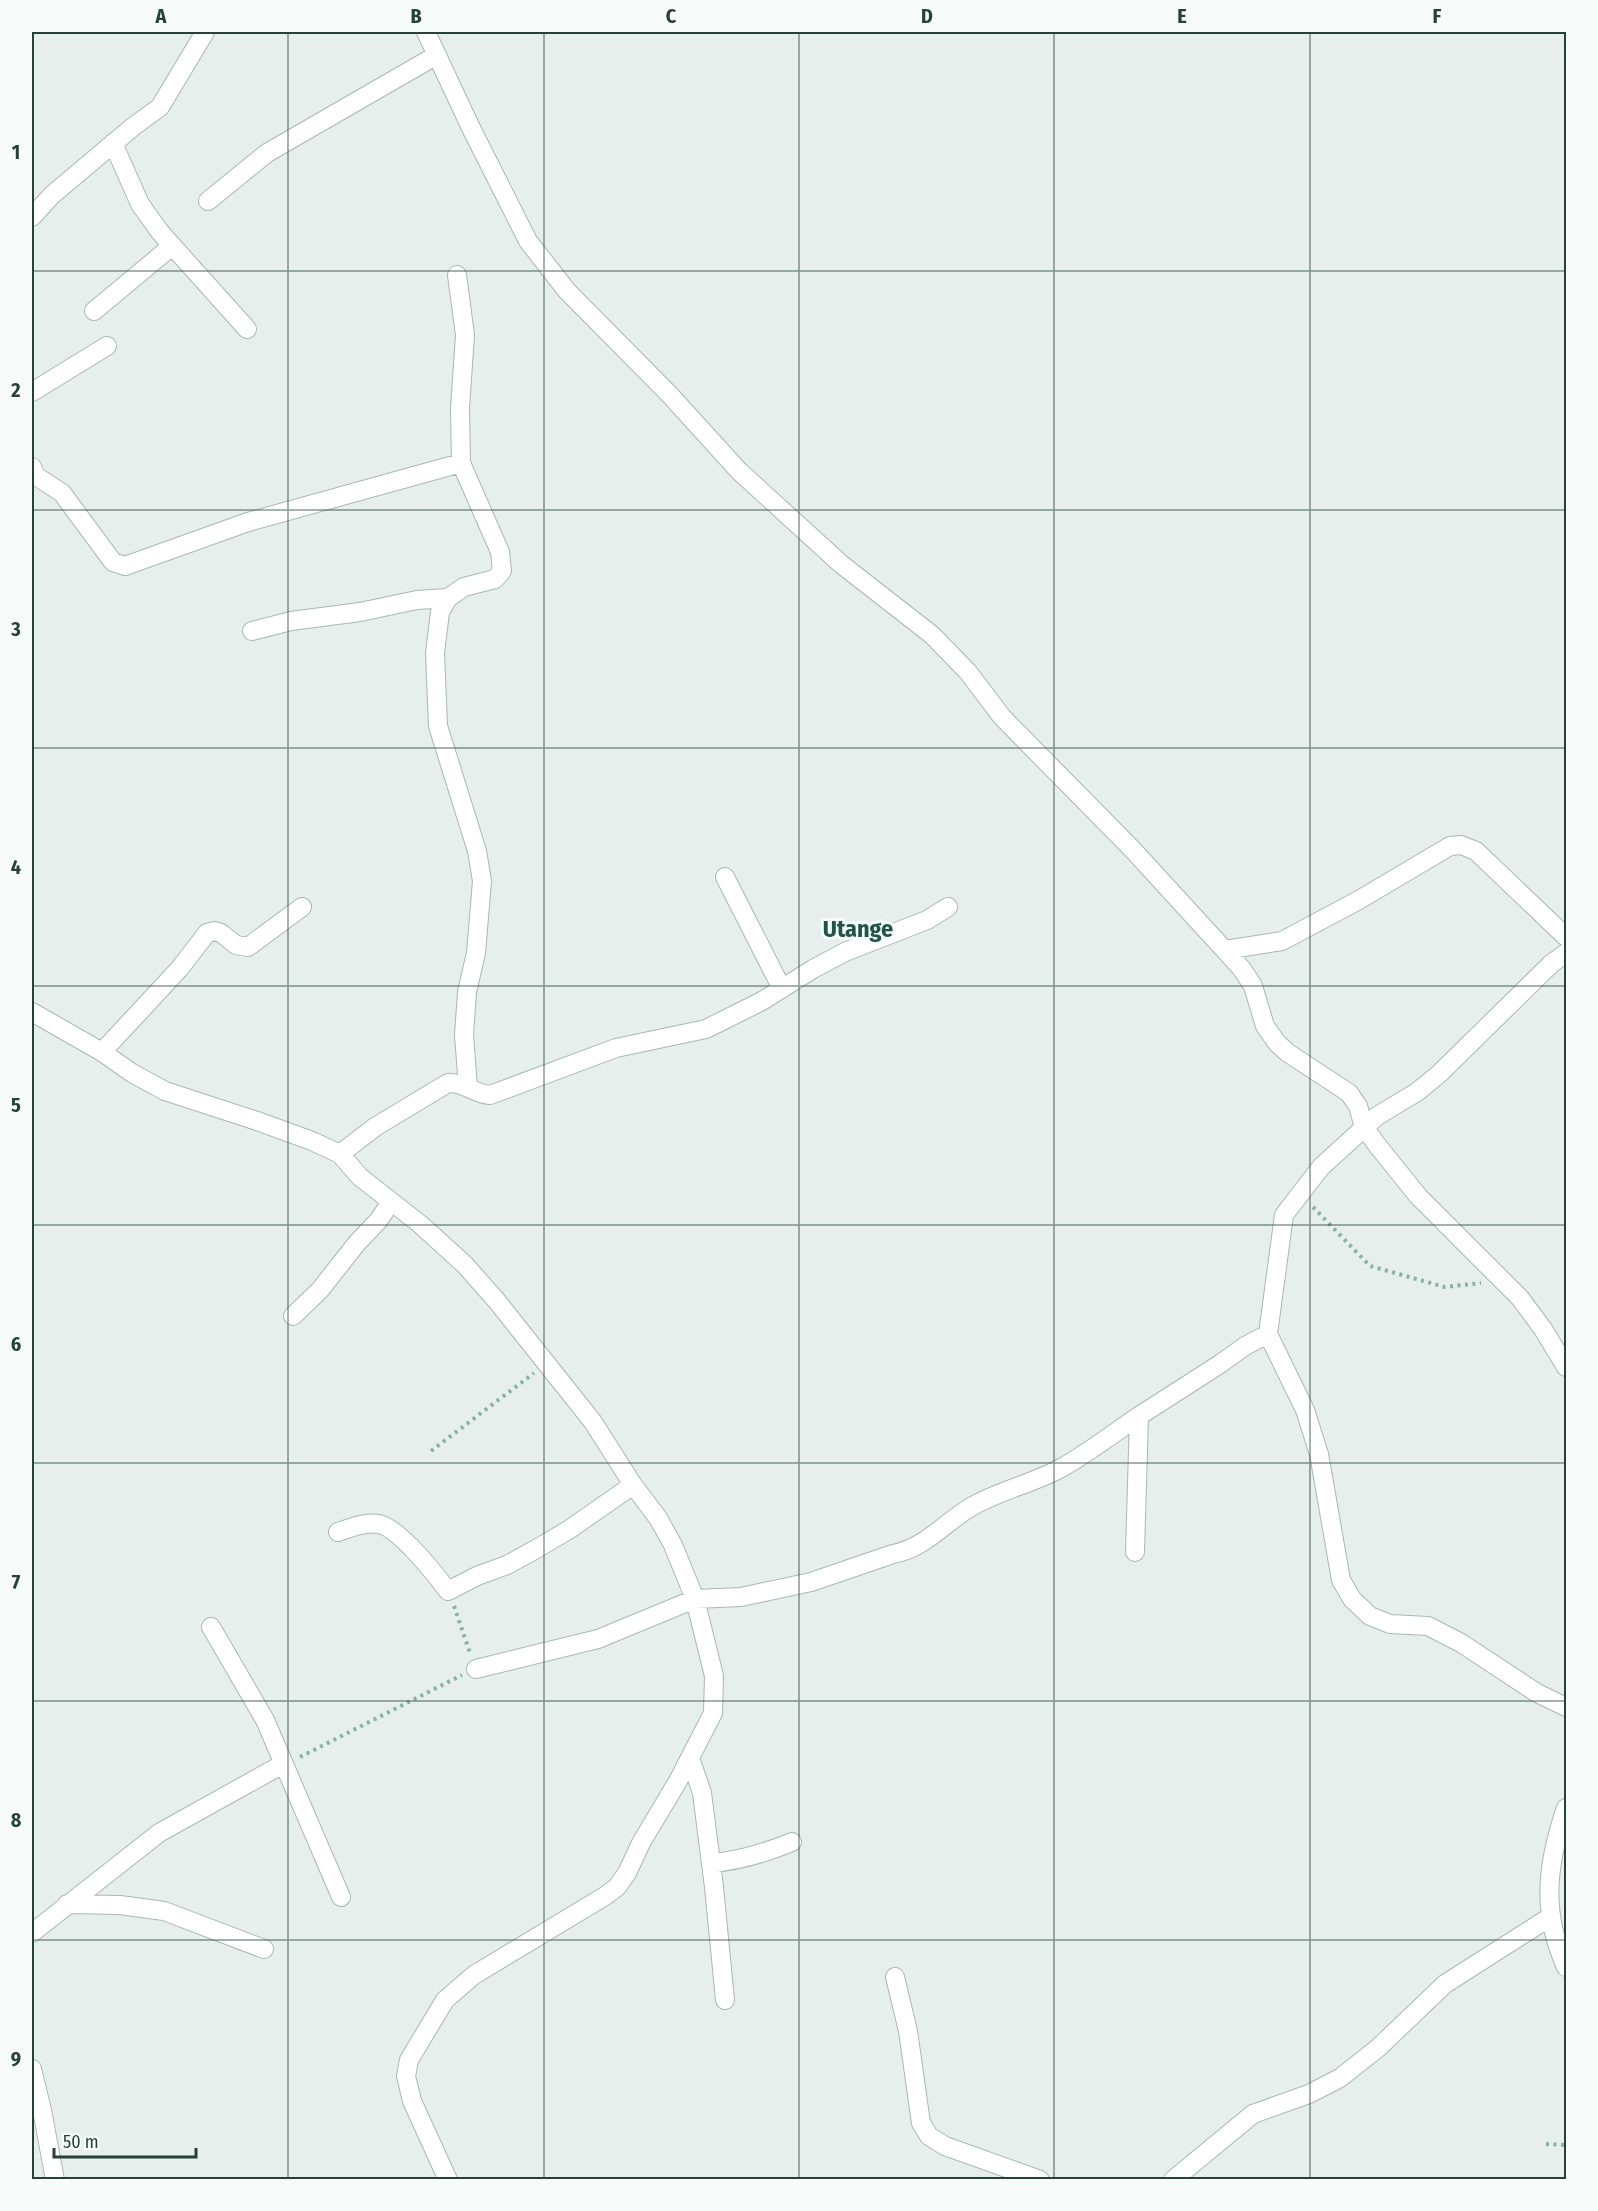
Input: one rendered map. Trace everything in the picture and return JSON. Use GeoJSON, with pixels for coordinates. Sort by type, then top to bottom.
{"type":"FeatureCollection","features":[{"type":"Feature","properties":{"kind":"street"},"geometry":{"type":"LineString","coordinates":[[32,217],[52,195],[160,107],[205,32]]}},
{"type":"Feature","properties":{"kind":"street"},"geometry":{"type":"LineString","coordinates":[[426,32],[528,241],[567,291],[669,394],[739,471],[840,564],[932,635],[968,672],[1002,717],[1133,850],[1242,969],[1253,986],[1265,1026],[1277,1043],[1288,1053],[1349,1093],[1358,1106],[1364,1127],[1418,1196],[1503,1281],[1543,1329],[1566,1367]]}},
{"type":"Feature","properties":{"kind":"street"},"geometry":{"type":"LineString","coordinates":[[208,201],[267,153],[437,55]]}},
{"type":"Feature","properties":{"kind":"street"},"geometry":{"type":"LineString","coordinates":[[113,143],[140,204],[172,246],[247,329]]}},
{"type":"Feature","properties":{"kind":"street"},"geometry":{"type":"LineString","coordinates":[[94,311],[172,246]]}},
{"type":"Feature","properties":{"kind":"street"},"geometry":{"type":"LineString","coordinates":[[457,275],[465,335],[460,408],[461,463],[500,552],[502,571],[495,579],[464,587],[448,598],[440,612],[435,653],[438,726],[477,851],[482,881],[476,952],[465,1013],[464,1035],[468,1087]]}},
{"type":"Feature","properties":{"kind":"street"},"geometry":{"type":"LineString","coordinates":[[32,392],[107,346]]}},
{"type":"Feature","properties":{"kind":"street"},"geometry":{"type":"LineString","coordinates":[[32,467],[36,476],[62,493],[113,562],[125,566],[248,522],[461,463]]}},
{"type":"Feature","properties":{"kind":"street"},"geometry":{"type":"LineString","coordinates":[[252,631],[291,621],[360,612],[417,600],[448,598]]}},
{"type":"Feature","properties":{"kind":"street"},"geometry":{"type":"LineString","coordinates":[[1225,950],[1282,941],[1359,900],[1450,846],[1461,845],[1476,851],[1566,937]]}},
{"type":"Feature","properties":{"kind":"street"},"geometry":{"type":"LineString","coordinates":[[725,877],[782,988]]}},
{"type":"Feature","properties":{"kind":"street"},"geometry":{"type":"LineString","coordinates":[[102,1052],[180,968],[207,933],[215,931],[221,933],[236,945],[248,947],[302,907]]}},
{"type":"Feature","properties":{"kind":"street"},"geometry":{"type":"LineString","coordinates":[[340,1154],[375,1127],[448,1083],[457,1083],[490,1095],[616,1048],[706,1029],[762,1001],[845,952],[927,920],[948,907]]}},
{"type":"Feature","properties":{"kind":"street"},"geometry":{"type":"LineString","coordinates":[[1566,953],[1551,964],[1439,1074],[1364,1127],[1321,1167],[1299,1194],[1284,1215],[1268,1334],[1305,1410],[1319,1454],[1341,1580],[1352,1599],[1370,1616],[1390,1624],[1428,1626],[1461,1643],[1537,1693],[1566,1707]]}},
{"type":"Feature","properties":{"kind":"street"},"geometry":{"type":"LineString","coordinates":[[32,1012],[165,1091],[268,1125],[340,1154],[360,1177],[420,1224],[465,1264],[593,1422],[633,1485],[658,1518],[673,1545],[695,1599],[714,1676],[713,1713],[641,1843],[627,1873],[617,1887],[605,1896],[474,1975],[445,2000],[409,2060],[406,2076],[412,2101],[448,2180]]}},
{"type":"Feature","properties":{"kind":"street"},"geometry":{"type":"LineString","coordinates":[[293,1316],[320,1290],[378,1221],[391,1202]]}},
{"type":"Feature","properties":{"kind":"street"},"geometry":{"type":"LineString","coordinates":[[476,1669],[598,1639],[695,1599],[741,1597],[811,1582],[893,1554],[906,1552],[925,1541],[969,1508],[1009,1488],[1062,1468],[1245,1346],[1268,1334]]}},
{"type":"Feature","properties":{"kind":"street"},"geometry":{"type":"LineString","coordinates":[[1135,1552],[1139,1416]]}},
{"type":"Feature","properties":{"kind":"street"},"geometry":{"type":"LineString","coordinates":[[338,1532],[361,1524],[381,1524],[425,1561],[448,1591],[477,1575],[507,1565],[570,1530],[633,1485]]}},
{"type":"Feature","properties":{"kind":"street"},"geometry":{"type":"LineString","coordinates":[[211,1627],[265,1720],[341,1897]]}},
{"type":"Feature","properties":{"kind":"street"},"geometry":{"type":"LineString","coordinates":[[690,1758],[702,1793],[725,2000]]}},
{"type":"Feature","properties":{"kind":"street"},"geometry":{"type":"LineString","coordinates":[[32,1933],[159,1833],[283,1764]]}},
{"type":"Feature","properties":{"kind":"street"},"geometry":{"type":"LineString","coordinates":[[1566,1808],[1555,1840],[1550,1880],[1550,1917],[1558,1949],[1566,1967]]}},
{"type":"Feature","properties":{"kind":"street"},"geometry":{"type":"LineString","coordinates":[[711,1863],[757,1856],[792,1842]]}},
{"type":"Feature","properties":{"kind":"street"},"geometry":{"type":"LineString","coordinates":[[67,1904],[120,1905],[164,1911],[264,1949]]}},
{"type":"Feature","properties":{"kind":"street"},"geometry":{"type":"LineString","coordinates":[[1173,2180],[1253,2114],[1309,2094],[1340,2078],[1378,2048],[1445,1984],[1550,1917]]}},
{"type":"Feature","properties":{"kind":"street"},"geometry":{"type":"LineString","coordinates":[[895,1977],[908,2031],[921,2123],[929,2136],[945,2146],[1040,2180]]}},
{"type":"Feature","properties":{"kind":"street"},"geometry":{"type":"LineString","coordinates":[[32,2069],[55,2180]]}},
{"type":"Feature","properties":{"kind":"path"},"geometry":{"type":"LineString","coordinates":[[1299,1194],[1370,1266],[1445,1287],[1503,1281]]}},
{"type":"Feature","properties":{"kind":"path"},"geometry":{"type":"LineString","coordinates":[[431,1451],[547,1364]]}},
{"type":"Feature","properties":{"kind":"path"},"geometry":{"type":"LineString","coordinates":[[283,1764],[332,1742],[476,1669],[448,1591]]}},
{"type":"Feature","properties":{"kind":"path"},"geometry":{"type":"LineString","coordinates":[[1546,2144],[1566,2145]]}},
{"type":"Feature","properties":{"kind":"district","name":"Utange"},"geometry":{"type":"Point","coordinates":[858,929]}}]}
